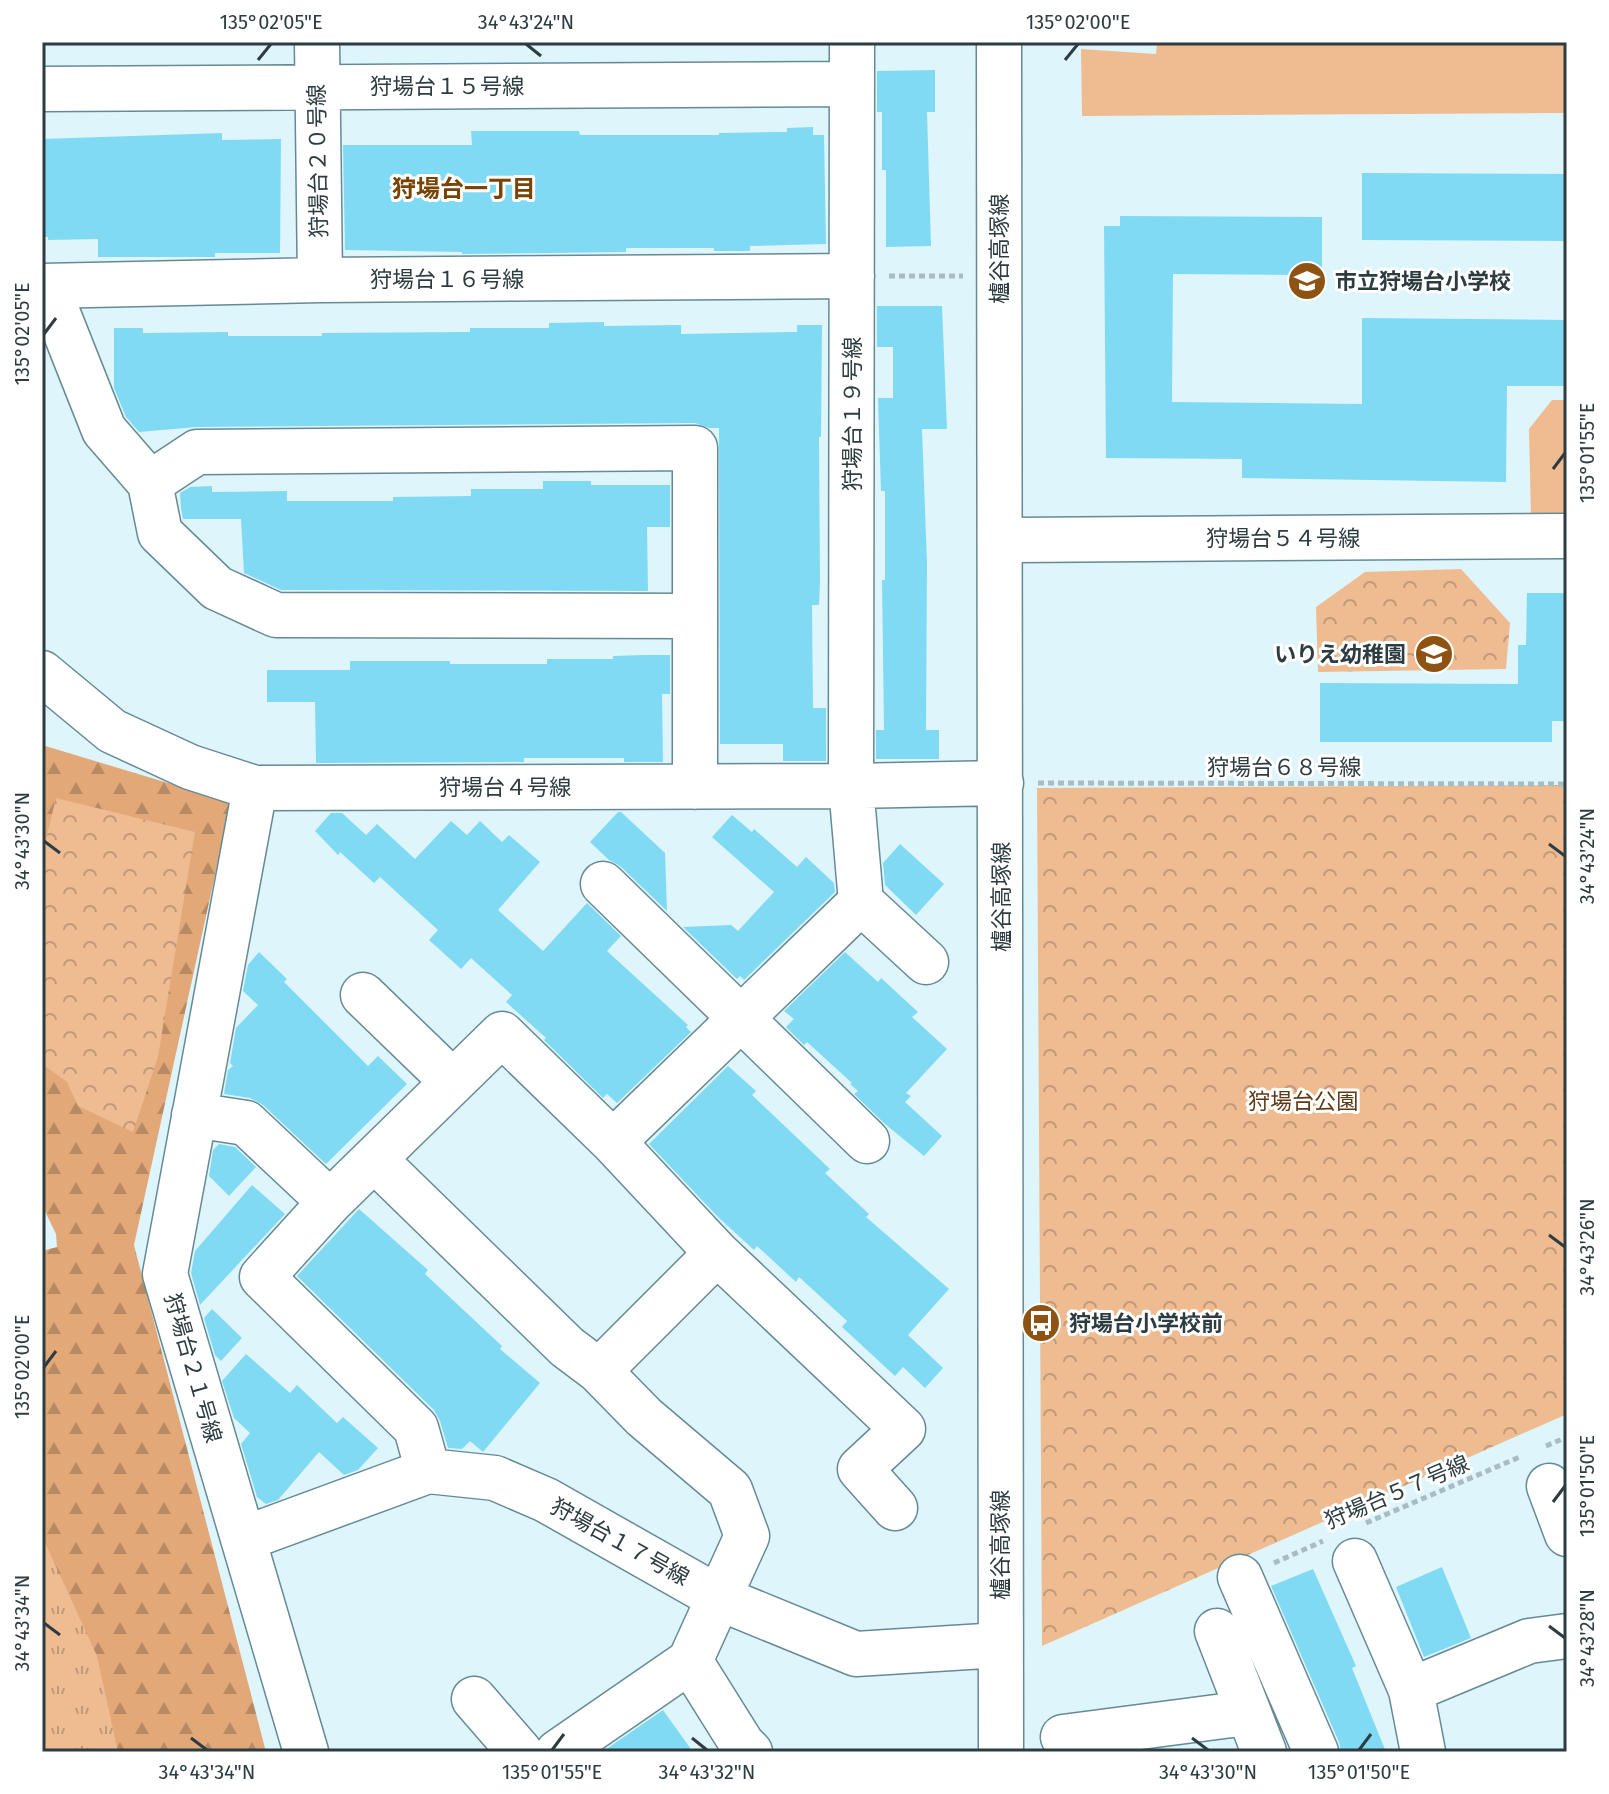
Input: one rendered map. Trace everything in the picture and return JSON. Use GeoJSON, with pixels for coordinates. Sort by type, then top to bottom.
{"type":"FeatureCollection","features":[{"type":"Feature","properties":{"kind":"street","name":"狩場台２０号線"},"geometry":{"type":"LineString","coordinates":[[317,42],[320,280]]}},
{"type":"Feature","properties":{"kind":"street","name":"櫨谷高塚線"},"geometry":{"type":"LineString","coordinates":[[999,42],[1001,1752]]}},
{"type":"Feature","properties":{"kind":"street","name":"狩場台１５号線"},"geometry":{"type":"LineString","coordinates":[[42,89],[317,87],[852,63]]}},
{"type":"Feature","properties":{"kind":"street","name":"狩場台１９号線"},"geometry":{"type":"LineString","coordinates":[[852,63],[851,786],[861,902]]}},
{"type":"Feature","properties":{"kind":"street","name":"狩場台１６号線"},"geometry":{"type":"LineString","coordinates":[[44,286],[320,280],[852,276]]}},
{"type":"Feature","properties":{"kind":"street"},"geometry":{"type":"LineString","coordinates":[[44,286],[104,430],[150,483],[160,533],[217,588],[276,615],[695,616]]}},
{"type":"Feature","properties":{"kind":"street"},"geometry":{"type":"LineString","coordinates":[[150,483],[197,452],[695,448],[695,787]]}},
{"type":"Feature","properties":{"kind":"street","name":"狩場台５４号線"},"geometry":{"type":"LineString","coordinates":[[1000,540],[1567,536]]}},
{"type":"Feature","properties":{"kind":"street","name":"狩場台４号線"},"geometry":{"type":"LineString","coordinates":[[42,673],[112,731],[190,767],[255,788],[1001,783]]}},
{"type":"Feature","properties":{"kind":"street","name":"狩場台２１号線"},"geometry":{"type":"LineString","coordinates":[[255,788],[165,1274],[306,1752]]}},
{"type":"Feature","properties":{"kind":"street"},"geometry":{"type":"LineString","coordinates":[[603,884],[867,1141]]}},
{"type":"Feature","properties":{"kind":"street"},"geometry":{"type":"LineString","coordinates":[[613,1142],[861,902],[926,962]]}},
{"type":"Feature","properties":{"kind":"street"},"geometry":{"type":"LineString","coordinates":[[363,995],[453,1082]]}},
{"type":"Feature","properties":{"kind":"street"},"geometry":{"type":"LineString","coordinates":[[428,1471],[416,1428],[262,1277],[330,1202],[502,1034],[613,1142],[717,1253],[903,1429],[860,1469],[895,1508]]}},
{"type":"Feature","properties":{"kind":"street"},"geometry":{"type":"LineString","coordinates":[[194,1115],[246,1123],[330,1202]]}},
{"type":"Feature","properties":{"kind":"street"},"geometry":{"type":"LineString","coordinates":[[374,1159],[567,1347],[599,1371],[644,1417],[730,1490],[747,1536],[690,1661],[558,1752]]}},
{"type":"Feature","properties":{"kind":"street"},"geometry":{"type":"LineString","coordinates":[[599,1371],[717,1253]]}},
{"type":"Feature","properties":{"kind":"street"},"geometry":{"type":"LineString","coordinates":[[1537,1463],[1567,1534]]}},
{"type":"Feature","properties":{"kind":"street","name":"狩場台１７号線"},"geometry":{"type":"LineString","coordinates":[[243,1539],[428,1471],[495,1478],[546,1500],[719,1598],[856,1654],[1000,1645]]}},
{"type":"Feature","properties":{"kind":"street"},"geometry":{"type":"LineString","coordinates":[[1345,1543],[1411,1690],[1423,1752]]}},
{"type":"Feature","properties":{"kind":"street"},"geometry":{"type":"LineString","coordinates":[[1240,1577],[1316,1752]]}},
{"type":"Feature","properties":{"kind":"street"},"geometry":{"type":"LineString","coordinates":[[1217,1631],[1264,1752]]}},
{"type":"Feature","properties":{"kind":"street"},"geometry":{"type":"LineString","coordinates":[[1411,1690],[1529,1641],[1567,1636]]}},
{"type":"Feature","properties":{"kind":"street"},"geometry":{"type":"LineString","coordinates":[[690,1661],[750,1752]]}},
{"type":"Feature","properties":{"kind":"street"},"geometry":{"type":"LineString","coordinates":[[474,1699],[520,1752]]}},
{"type":"Feature","properties":{"kind":"street"},"geometry":{"type":"LineString","coordinates":[[1063,1737],[1247,1713]]}},
{"type":"Feature","properties":{"kind":"path"},"geometry":{"type":"LineString","coordinates":[[852,276],[1000,276]]}},
{"type":"Feature","properties":{"kind":"path","name":"狩場台６８号線"},"geometry":{"type":"LineString","coordinates":[[1001,783],[1567,784]]}},
{"type":"Feature","properties":{"kind":"path","name":"狩場台５７号線"},"geometry":{"type":"LineString","coordinates":[[1240,1577],[1345,1543],[1537,1463],[1567,1437]]}},
{"type":"Feature","properties":{"kind":"green space"},"geometry":{"type":"Polygon","coordinates":[[[1157,42],[1567,42],[1567,113],[1082,116],[1081,49],[1156,54],[1157,42]]]}},
{"type":"Feature","properties":{"kind":"green space"},"geometry":{"type":"Polygon","coordinates":[[[1552,400],[1567,400],[1567,516],[1531,517],[1529,429],[1552,400]]]}},
{"type":"Feature","properties":{"kind":"green space"},"geometry":{"type":"Polygon","coordinates":[[[1461,569],[1510,623],[1506,669],[1318,672],[1316,607],[1365,572],[1461,569]]]}},
{"type":"Feature","properties":{"kind":"green space"},"geometry":{"type":"Polygon","coordinates":[[[42,745],[231,802],[134,1245],[266,1752],[118,1752],[97,1656],[42,1536],[42,1251],[57,1247],[56,1234],[42,1205],[42,745]]]}},
{"type":"Feature","properties":{"kind":"green space","name":"狩場台公園"},"geometry":{"type":"Polygon","coordinates":[[[1567,785],[1567,1414],[1042,1646],[1037,788],[1567,785]]]}},
{"type":"Feature","properties":{"kind":"green space"},"geometry":{"type":"Polygon","coordinates":[[[56,798],[195,832],[158,1057],[133,1132],[78,1106],[67,1082],[42,1064],[42,855],[56,798]]]}},
{"type":"Feature","properties":{"kind":"green space"},"geometry":{"type":"Polygon","coordinates":[[[42,1488],[140,1752],[42,1752],[42,1488]]]}},
{"type":"Feature","properties":{"kind":"building"},"geometry":{"type":"Polygon","coordinates":[[[935,70],[935,112],[927,112],[931,246],[886,247],[886,170],[882,170],[882,112],[877,112],[877,71],[935,70]]]}},
{"type":"Feature","properties":{"kind":"building"},"geometry":{"type":"Polygon","coordinates":[[[813,127],[813,135],[824,135],[826,244],[750,246],[750,251],[626,248],[626,252],[462,254],[345,250],[343,145],[472,145],[471,131],[719,135],[787,132],[787,128],[813,127]]]}},
{"type":"Feature","properties":{"kind":"building"},"geometry":{"type":"Polygon","coordinates":[[[222,133],[222,140],[281,139],[280,253],[215,253],[215,257],[98,257],[98,239],[48,240],[48,237],[42,237],[42,139],[222,133]]]}},
{"type":"Feature","properties":{"kind":"building"},"geometry":{"type":"Polygon","coordinates":[[[1362,173],[1567,174],[1567,241],[1362,240],[1362,173]]]}},
{"type":"Feature","properties":{"kind":"building"},"geometry":{"type":"Polygon","coordinates":[[[1120,216],[1322,217],[1322,275],[1173,274],[1172,402],[1362,404],[1362,318],[1567,320],[1567,386],[1507,386],[1506,482],[1242,478],[1242,459],[1106,458],[1104,226],[1120,226],[1120,216]]]}},
{"type":"Feature","properties":{"kind":"building"},"geometry":{"type":"Polygon","coordinates":[[[877,306],[942,306],[947,429],[922,429],[927,563],[926,730],[939,730],[939,759],[876,759],[876,730],[884,730],[882,580],[885,580],[885,491],[881,491],[878,398],[893,398],[893,347],[877,347],[877,306]]]}},
{"type":"Feature","properties":{"kind":"building"},"geometry":{"type":"Polygon","coordinates":[[[604,322],[604,326],[681,325],[681,334],[797,332],[797,325],[822,325],[820,583],[819,605],[812,605],[813,708],[826,708],[826,761],[783,761],[783,744],[720,744],[719,428],[695,423],[197,427],[139,432],[126,417],[114,388],[114,328],[143,328],[143,333],[228,332],[228,336],[322,336],[322,333],[470,332],[470,328],[549,328],[549,323],[604,322]]]}},
{"type":"Feature","properties":{"kind":"building"},"geometry":{"type":"Polygon","coordinates":[[[543,481],[591,481],[591,485],[670,485],[670,527],[647,527],[648,591],[281,590],[244,573],[241,519],[183,519],[180,493],[190,487],[212,486],[212,492],[287,491],[287,501],[393,501],[393,497],[471,496],[471,489],[543,489],[543,481]]]}},
{"type":"Feature","properties":{"kind":"building"},"geometry":{"type":"Polygon","coordinates":[[[1527,593],[1566,593],[1567,721],[1552,721],[1552,742],[1320,742],[1320,683],[1518,684],[1518,645],[1526,645],[1527,593]]]}},
{"type":"Feature","properties":{"kind":"building"},"geometry":{"type":"Polygon","coordinates":[[[670,655],[670,694],[662,694],[663,762],[624,762],[624,758],[524,758],[524,762],[316,763],[315,702],[267,702],[267,670],[350,670],[350,661],[547,664],[547,659],[670,655]]]}},
{"type":"Feature","properties":{"kind":"building"},"geometry":{"type":"Polygon","coordinates":[[[618,812],[665,853],[667,911],[590,842],[618,812]]]}},
{"type":"Feature","properties":{"kind":"building"},"geometry":{"type":"Polygon","coordinates":[[[331,813],[342,813],[366,835],[377,824],[415,859],[451,821],[467,835],[480,821],[502,842],[509,835],[540,862],[498,910],[543,951],[587,903],[621,936],[607,951],[688,1025],[686,1027],[691,1032],[617,1103],[607,1094],[603,1098],[544,1040],[546,1038],[506,1002],[512,995],[471,958],[461,969],[429,940],[438,930],[380,877],[374,883],[340,852],[338,855],[315,831],[331,813]]]}},
{"type":"Feature","properties":{"kind":"building"},"geometry":{"type":"Polygon","coordinates":[[[732,815],[752,832],[754,829],[797,867],[806,857],[834,883],[835,892],[744,980],[740,976],[737,979],[683,927],[731,925],[738,931],[774,892],[712,837],[732,815]]]}},
{"type":"Feature","properties":{"kind":"building"},"geometry":{"type":"Polygon","coordinates":[[[900,844],[944,884],[916,915],[885,885],[883,863],[900,844]]]}},
{"type":"Feature","properties":{"kind":"building"},"geometry":{"type":"Polygon","coordinates":[[[259,952],[287,979],[284,982],[368,1066],[378,1056],[407,1084],[326,1164],[263,1105],[250,1098],[224,1094],[228,1070],[233,1066],[230,1063],[236,1028],[258,1005],[243,991],[248,965],[259,952]]]}},
{"type":"Feature","properties":{"kind":"building"},"geometry":{"type":"Polygon","coordinates":[[[845,952],[878,982],[881,978],[918,1012],[912,1017],[947,1049],[906,1093],[911,1096],[905,1102],[942,1136],[924,1156],[854,1094],[858,1091],[852,1083],[786,1027],[794,1019],[784,1011],[845,952]]]}},
{"type":"Feature","properties":{"kind":"building"},"geometry":{"type":"Polygon","coordinates":[[[728,1066],[756,1091],[752,1095],[830,1169],[825,1173],[869,1214],[866,1217],[949,1289],[908,1335],[943,1368],[925,1388],[903,1367],[895,1376],[842,1327],[847,1321],[799,1277],[796,1282],[757,1246],[754,1250],[649,1144],[728,1066]]]}},
{"type":"Feature","properties":{"kind":"building"},"geometry":{"type":"Polygon","coordinates":[[[219,1144],[235,1147],[256,1167],[229,1196],[209,1176],[213,1150],[219,1144]]]}},
{"type":"Feature","properties":{"kind":"building"},"geometry":{"type":"Polygon","coordinates":[[[252,1185],[285,1214],[200,1305],[191,1273],[195,1251],[252,1185]]]}},
{"type":"Feature","properties":{"kind":"building"},"geometry":{"type":"Polygon","coordinates":[[[359,1209],[428,1270],[425,1274],[502,1346],[500,1349],[540,1383],[483,1452],[470,1441],[462,1449],[448,1448],[434,1410],[297,1276],[359,1209]]]}},
{"type":"Feature","properties":{"kind":"building"},"geometry":{"type":"Polygon","coordinates":[[[212,1309],[242,1338],[221,1361],[215,1355],[204,1318],[212,1309]]]}},
{"type":"Feature","properties":{"kind":"building"},"geometry":{"type":"Polygon","coordinates":[[[246,1354],[290,1393],[297,1385],[337,1423],[343,1417],[378,1448],[358,1470],[344,1475],[319,1452],[278,1500],[266,1504],[257,1497],[241,1444],[250,1433],[234,1418],[222,1381],[246,1354]]]}},
{"type":"Feature","properties":{"kind":"building"},"geometry":{"type":"Polygon","coordinates":[[[1442,1567],[1471,1638],[1424,1657],[1396,1587],[1442,1567]]]}},
{"type":"Feature","properties":{"kind":"building"},"geometry":{"type":"Polygon","coordinates":[[[1313,1569],[1356,1666],[1352,1668],[1386,1752],[1341,1752],[1271,1586],[1313,1569]]]}},
{"type":"Feature","properties":{"kind":"building"},"geometry":{"type":"Polygon","coordinates":[[[663,1710],[693,1752],[602,1752],[663,1710]]]}},
{"type":"Feature","properties":{"kind":"place","name":"市立狩場台小学校"},"geometry":{"type":"Point","coordinates":[1307,281]}},
{"type":"Feature","properties":{"kind":"place","name":"いりえ幼稚園"},"geometry":{"type":"Point","coordinates":[1434,654]}},
{"type":"Feature","properties":{"kind":"place","name":"狩場台小学校前"},"geometry":{"type":"Point","coordinates":[1041,1323]}},
{"type":"Feature","properties":{"kind":"district","name":"狩場台一丁目"},"geometry":{"type":"Point","coordinates":[464,189]}}]}
